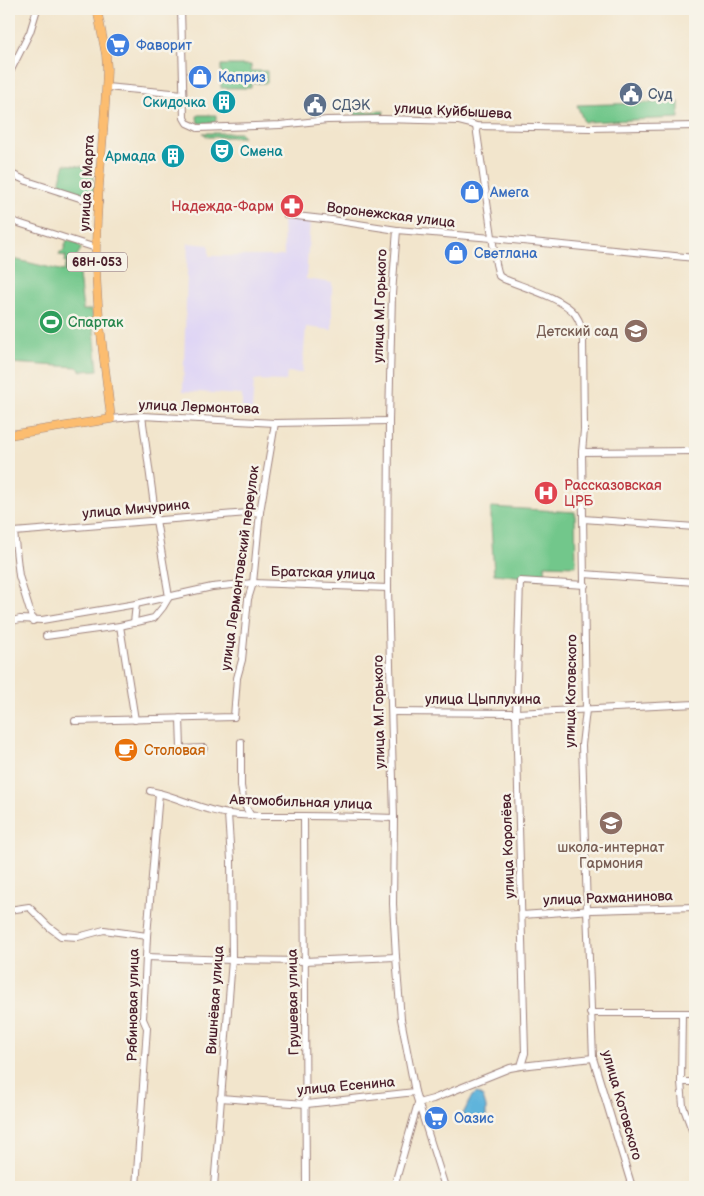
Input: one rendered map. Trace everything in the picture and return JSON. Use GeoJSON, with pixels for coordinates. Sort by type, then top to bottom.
{"type":"FeatureCollection","features":[{"type":"Feature","properties":{"kind":"main road","name":"улица 8 Марта"},"geometry":{"type":"LineString","coordinates":[[97,9],[107,68],[96,248],[98,299],[111,419]]}},
{"type":"Feature","properties":{"kind":"main road","name":"улица Лермонтова"},"geometry":{"type":"LineString","coordinates":[[9,435],[111,419]]}},
{"type":"Feature","properties":{"kind":"street"},"geometry":{"type":"LineString","coordinates":[[9,74],[30,32],[36,9]]}},
{"type":"Feature","properties":{"kind":"street"},"geometry":{"type":"LineString","coordinates":[[106,87],[183,94],[181,9]]}},
{"type":"Feature","properties":{"kind":"street","name":"улица Куйбышева"},"geometry":{"type":"LineString","coordinates":[[183,94],[184,118],[189,125],[198,128],[280,125],[328,120],[383,119],[459,121],[476,126],[590,128],[695,126]]}},
{"type":"Feature","properties":{"kind":"street"},"geometry":{"type":"LineString","coordinates":[[476,126],[492,238]]}},
{"type":"Feature","properties":{"kind":"street"},"geometry":{"type":"LineString","coordinates":[[9,173],[27,181],[92,202],[99,202]]}},
{"type":"Feature","properties":{"kind":"street","name":"Воронежская улица"},"geometry":{"type":"LineString","coordinates":[[286,215],[396,230],[695,258]]}},
{"type":"Feature","properties":{"kind":"street"},"geometry":{"type":"LineString","coordinates":[[9,220],[96,248]]}},
{"type":"Feature","properties":{"kind":"street","name":"улица М.Горького"},"geometry":{"type":"LineString","coordinates":[[396,230],[392,294],[389,422],[388,588],[394,818],[393,904],[401,1019],[415,1092],[446,1187]]}},
{"type":"Feature","properties":{"kind":"street","name":"улица Котовского"},"geometry":{"type":"LineString","coordinates":[[492,238],[499,276],[558,301],[575,314],[582,329],[586,710],[582,745],[590,1013],[593,1058],[632,1187]]}},
{"type":"Feature","properties":{"kind":"street"},"geometry":{"type":"LineString","coordinates":[[46,636],[120,626],[154,618],[169,597],[142,416]]}},
{"type":"Feature","properties":{"kind":"street","name":"улица Лермонтова"},"geometry":{"type":"LineString","coordinates":[[111,419],[142,416],[275,423],[389,422]]}},
{"type":"Feature","properties":{"kind":"street","name":"улица Лермонтовский переулок"},"geometry":{"type":"LineString","coordinates":[[180,718],[234,717],[237,678],[242,660],[248,600],[253,583],[260,512],[275,423]]}},
{"type":"Feature","properties":{"kind":"street"},"geometry":{"type":"LineString","coordinates":[[582,452],[695,451]]}},
{"type":"Feature","properties":{"kind":"street","name":"улица Мичурина"},"geometry":{"type":"LineString","coordinates":[[33,621],[19,576],[14,532],[260,512]]}},
{"type":"Feature","properties":{"kind":"street"},"geometry":{"type":"LineString","coordinates":[[583,519],[695,527]]}},
{"type":"Feature","properties":{"kind":"street"},"geometry":{"type":"LineString","coordinates":[[584,574],[695,582]]}},
{"type":"Feature","properties":{"kind":"street","name":"улица Королёва"},"geometry":{"type":"LineString","coordinates":[[521,1066],[525,1053],[516,713],[520,581],[585,585]]}},
{"type":"Feature","properties":{"kind":"street","name":"Братская улица"},"geometry":{"type":"LineString","coordinates":[[9,622],[42,620],[136,604],[212,587],[253,583],[388,588]]}},
{"type":"Feature","properties":{"kind":"street"},"geometry":{"type":"LineString","coordinates":[[134,622],[136,604]]}},
{"type":"Feature","properties":{"kind":"street"},"geometry":{"type":"LineString","coordinates":[[120,626],[135,720]]}},
{"type":"Feature","properties":{"kind":"street","name":"улица Цыплухина"},"geometry":{"type":"LineString","coordinates":[[392,712],[516,713],[695,704]]}},
{"type":"Feature","properties":{"kind":"street"},"geometry":{"type":"LineString","coordinates":[[75,721],[180,718],[180,749],[204,748]]}},
{"type":"Feature","properties":{"kind":"street"},"geometry":{"type":"LineString","coordinates":[[242,742],[241,786],[244,804],[251,816]]}},
{"type":"Feature","properties":{"kind":"street","name":"Автомобильная улица"},"geometry":{"type":"LineString","coordinates":[[150,791],[228,814],[394,818]]}},
{"type":"Feature","properties":{"kind":"street","name":"Рябиновая улица"},"geometry":{"type":"LineString","coordinates":[[136,1187],[147,1028],[143,1019],[147,936],[159,793]]}},
{"type":"Feature","properties":{"kind":"street","name":"Вишнёвая улица"},"geometry":{"type":"LineString","coordinates":[[214,1187],[232,960],[231,860],[228,814]]}},
{"type":"Feature","properties":{"kind":"street","name":"Грушевая улица"},"geometry":{"type":"LineString","coordinates":[[304,816],[306,1187]]}},
{"type":"Feature","properties":{"kind":"street"},"geometry":{"type":"LineString","coordinates":[[9,910],[29,907],[61,936],[78,937],[104,930],[147,936]]}},
{"type":"Feature","properties":{"kind":"street","name":"улица Рахманинова"},"geometry":{"type":"LineString","coordinates":[[522,914],[695,907]]}},
{"type":"Feature","properties":{"kind":"street"},"geometry":{"type":"LineString","coordinates":[[146,957],[304,961],[396,957]]}},
{"type":"Feature","properties":{"kind":"street"},"geometry":{"type":"LineString","coordinates":[[590,1013],[695,1013]]}},
{"type":"Feature","properties":{"kind":"street"},"geometry":{"type":"LineString","coordinates":[[682,1013],[681,1082],[683,1106],[695,1138]]}},
{"type":"Feature","properties":{"kind":"street"},"geometry":{"type":"LineString","coordinates":[[394,1187],[418,1103],[433,1099],[510,1068],[593,1058]]}},
{"type":"Feature","properties":{"kind":"street"},"geometry":{"type":"LineString","coordinates":[[681,1082],[695,1082]]}},
{"type":"Feature","properties":{"kind":"street","name":"улица Есенина"},"geometry":{"type":"LineString","coordinates":[[220,1098],[307,1104],[415,1092]]}},
{"type":"Feature","properties":{"kind":"shaded area"},"geometry":{"type":"Polygon","coordinates":[[[283,218],[310,222],[306,279],[332,283],[332,330],[306,327],[302,373],[287,372],[286,381],[254,380],[252,410],[242,410],[242,395],[183,391],[188,243],[209,245],[209,256],[284,256],[283,218]]]}},
{"type":"Feature","properties":{"kind":"green space"},"geometry":{"type":"Polygon","coordinates":[[[221,65],[251,65],[251,71],[267,71],[267,83],[251,83],[251,88],[221,88],[221,65]]]}},
{"type":"Feature","properties":{"kind":"green space"},"geometry":{"type":"Polygon","coordinates":[[[679,102],[679,118],[584,122],[577,105],[679,102]]]}},
{"type":"Feature","properties":{"kind":"green space"},"geometry":{"type":"Polygon","coordinates":[[[384,111],[383,115],[379,118],[356,118],[355,112],[384,111]]]}},
{"type":"Feature","properties":{"kind":"green space"},"geometry":{"type":"Polygon","coordinates":[[[198,115],[216,115],[216,121],[213,123],[198,123],[198,115]]]}},
{"type":"Feature","properties":{"kind":"green space"},"geometry":{"type":"Polygon","coordinates":[[[203,133],[241,133],[243,137],[208,137],[203,133]]]}},
{"type":"Feature","properties":{"kind":"green space"},"geometry":{"type":"Polygon","coordinates":[[[65,164],[93,168],[94,189],[92,196],[63,190],[60,181],[65,164]]]}},
{"type":"Feature","properties":{"kind":"green space","name":"Спартак"},"geometry":{"type":"Polygon","coordinates":[[[67,240],[78,244],[81,249],[72,264],[78,266],[83,310],[92,310],[98,370],[81,371],[77,367],[9,363],[9,258],[64,271],[67,262],[65,262],[66,256],[59,255],[60,252],[63,252],[67,240]]]}},
{"type":"Feature","properties":{"kind":"green space"},"geometry":{"type":"Polygon","coordinates":[[[491,507],[575,512],[576,566],[545,565],[546,579],[494,574],[491,507]]]}},
{"type":"Feature","properties":{"kind":"water"},"geometry":{"type":"Polygon","coordinates":[[[477,1093],[483,1097],[486,1107],[486,1119],[462,1116],[472,1096],[477,1093]]]}},
{"type":"Feature","properties":{"kind":"place","name":"Фаворит"},"geometry":{"type":"Point","coordinates":[118,45]}},
{"type":"Feature","properties":{"kind":"place","name":"Каприз"},"geometry":{"type":"Point","coordinates":[200,77]}},
{"type":"Feature","properties":{"kind":"place","name":"Суд"},"geometry":{"type":"Point","coordinates":[631,94]}},
{"type":"Feature","properties":{"kind":"place","name":"Скидочка"},"geometry":{"type":"Point","coordinates":[224,102]}},
{"type":"Feature","properties":{"kind":"place","name":"СДЭК"},"geometry":{"type":"Point","coordinates":[315,105]}},
{"type":"Feature","properties":{"kind":"place","name":"Смена"},"geometry":{"type":"Point","coordinates":[222,151]}},
{"type":"Feature","properties":{"kind":"place","name":"Армада"},"geometry":{"type":"Point","coordinates":[173,156]}},
{"type":"Feature","properties":{"kind":"place","name":"Амега"},"geometry":{"type":"Point","coordinates":[472,192]}},
{"type":"Feature","properties":{"kind":"place","name":"Надежда-Фарм"},"geometry":{"type":"Point","coordinates":[292,206]}},
{"type":"Feature","properties":{"kind":"place","name":"Светлана"},"geometry":{"type":"Point","coordinates":[456,253]}},
{"type":"Feature","properties":{"kind":"place","name":"Спартак"},"geometry":{"type":"Point","coordinates":[51,322]}},
{"type":"Feature","properties":{"kind":"place","name":"Детский сад"},"geometry":{"type":"Point","coordinates":[636,331]}},
{"type":"Feature","properties":{"kind":"place","name":"Рассказовская ЦРБ"},"geometry":{"type":"Point","coordinates":[546,493]}},
{"type":"Feature","properties":{"kind":"place","name":"Столовая"},"geometry":{"type":"Point","coordinates":[126,750]}},
{"type":"Feature","properties":{"kind":"place","name":"школа-интернат Гармония"},"geometry":{"type":"Point","coordinates":[611,823]}},
{"type":"Feature","properties":{"kind":"place","name":"Оазис"},"geometry":{"type":"Point","coordinates":[436,1118]}}]}
